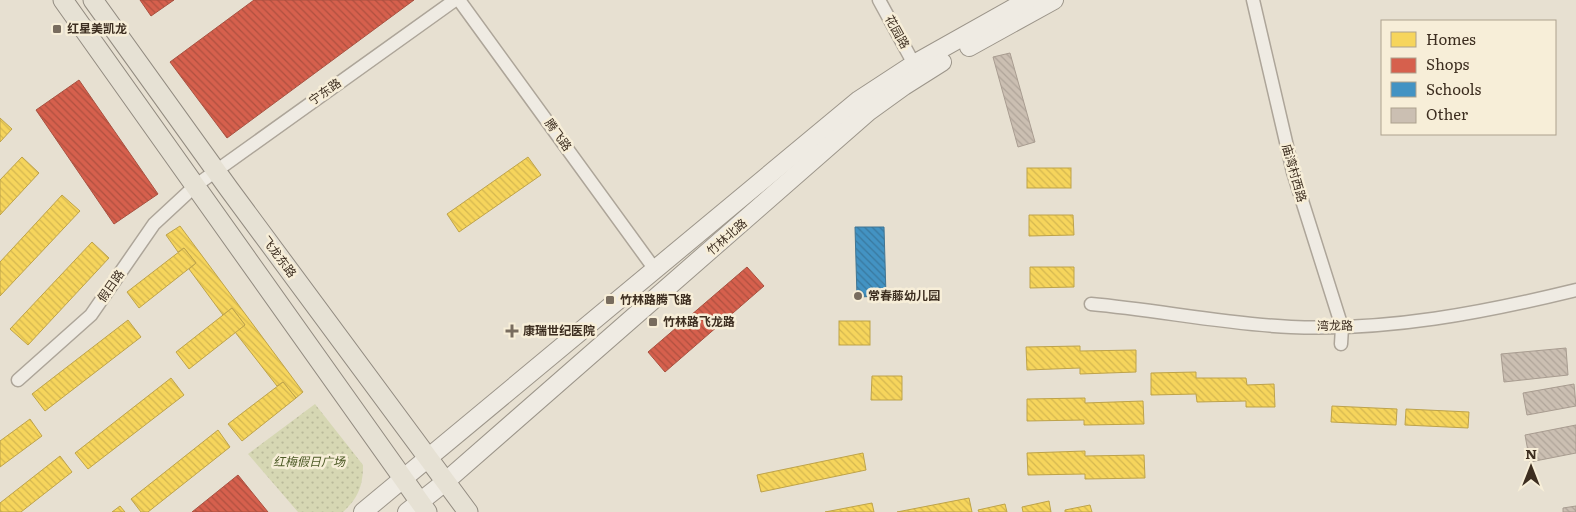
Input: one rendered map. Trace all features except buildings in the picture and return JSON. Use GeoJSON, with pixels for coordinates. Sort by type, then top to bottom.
{"type":"FeatureCollection","features":[{"type":"Feature","properties":{"kind":"main road"},"geometry":{"type":"LineString","coordinates":[[63,0],[402,479],[418,509]]}},
{"type":"Feature","properties":{"kind":"main road","name":"飞龙东路"},"geometry":{"type":"LineString","coordinates":[[93,0],[215,170],[468,512]]}},
{"type":"Feature","properties":{"kind":"main road","name":"竹林北路"},"geometry":{"type":"LineString","coordinates":[[363,512],[656,271],[859,100],[914,64],[1028,0]]}},
{"type":"Feature","properties":{"kind":"main road","name":"竹林北路"},"geometry":{"type":"LineString","coordinates":[[418,509],[446,482],[868,112],[938,64],[1054,0]]}},
{"type":"Feature","properties":{"kind":"street","name":"宁东路"},"geometry":{"type":"LineString","coordinates":[[195,186],[457,0]]}},
{"type":"Feature","properties":{"kind":"street","name":"腾飞路"},"geometry":{"type":"LineString","coordinates":[[457,0],[656,271]]}},
{"type":"Feature","properties":{"kind":"street","name":"花园路"},"geometry":{"type":"LineString","coordinates":[[879,0],[914,64]]}},
{"type":"Feature","properties":{"kind":"street","name":"庙湾村西路"},"geometry":{"type":"LineString","coordinates":[[1253,0],[1293,172],[1342,327],[1341,344]]}},
{"type":"Feature","properties":{"kind":"street","name":"假日路"},"geometry":{"type":"LineString","coordinates":[[18,380],[91,314],[154,224],[195,186]]}},
{"type":"Feature","properties":{"kind":"street","name":"湾龙路"},"geometry":{"type":"LineString","coordinates":[[1091,304],[1290,327],[1342,327],[1418,322],[1493,310],[1576,290]]}},
{"type":"Feature","properties":{"kind":"green space","name":"红梅假日广场"},"geometry":{"type":"Polygon","coordinates":[[[315,404],[363,465],[359,491],[343,512],[298,512],[248,454],[315,404]]]}},
{"type":"Feature","properties":{"kind":"place","name":"红星美凯龙"},"geometry":{"type":"Point","coordinates":[57,29]}},
{"type":"Feature","properties":{"kind":"place","name":"常春藤幼儿园"},"geometry":{"type":"Point","coordinates":[858,296]}},
{"type":"Feature","properties":{"kind":"place","name":"竹林路腾飞路"},"geometry":{"type":"Point","coordinates":[610,300]}},
{"type":"Feature","properties":{"kind":"place","name":"竹林路飞龙路"},"geometry":{"type":"Point","coordinates":[653,322]}},
{"type":"Feature","properties":{"kind":"place","name":"康瑞世纪医院"},"geometry":{"type":"Point","coordinates":[512,331]}}]}
